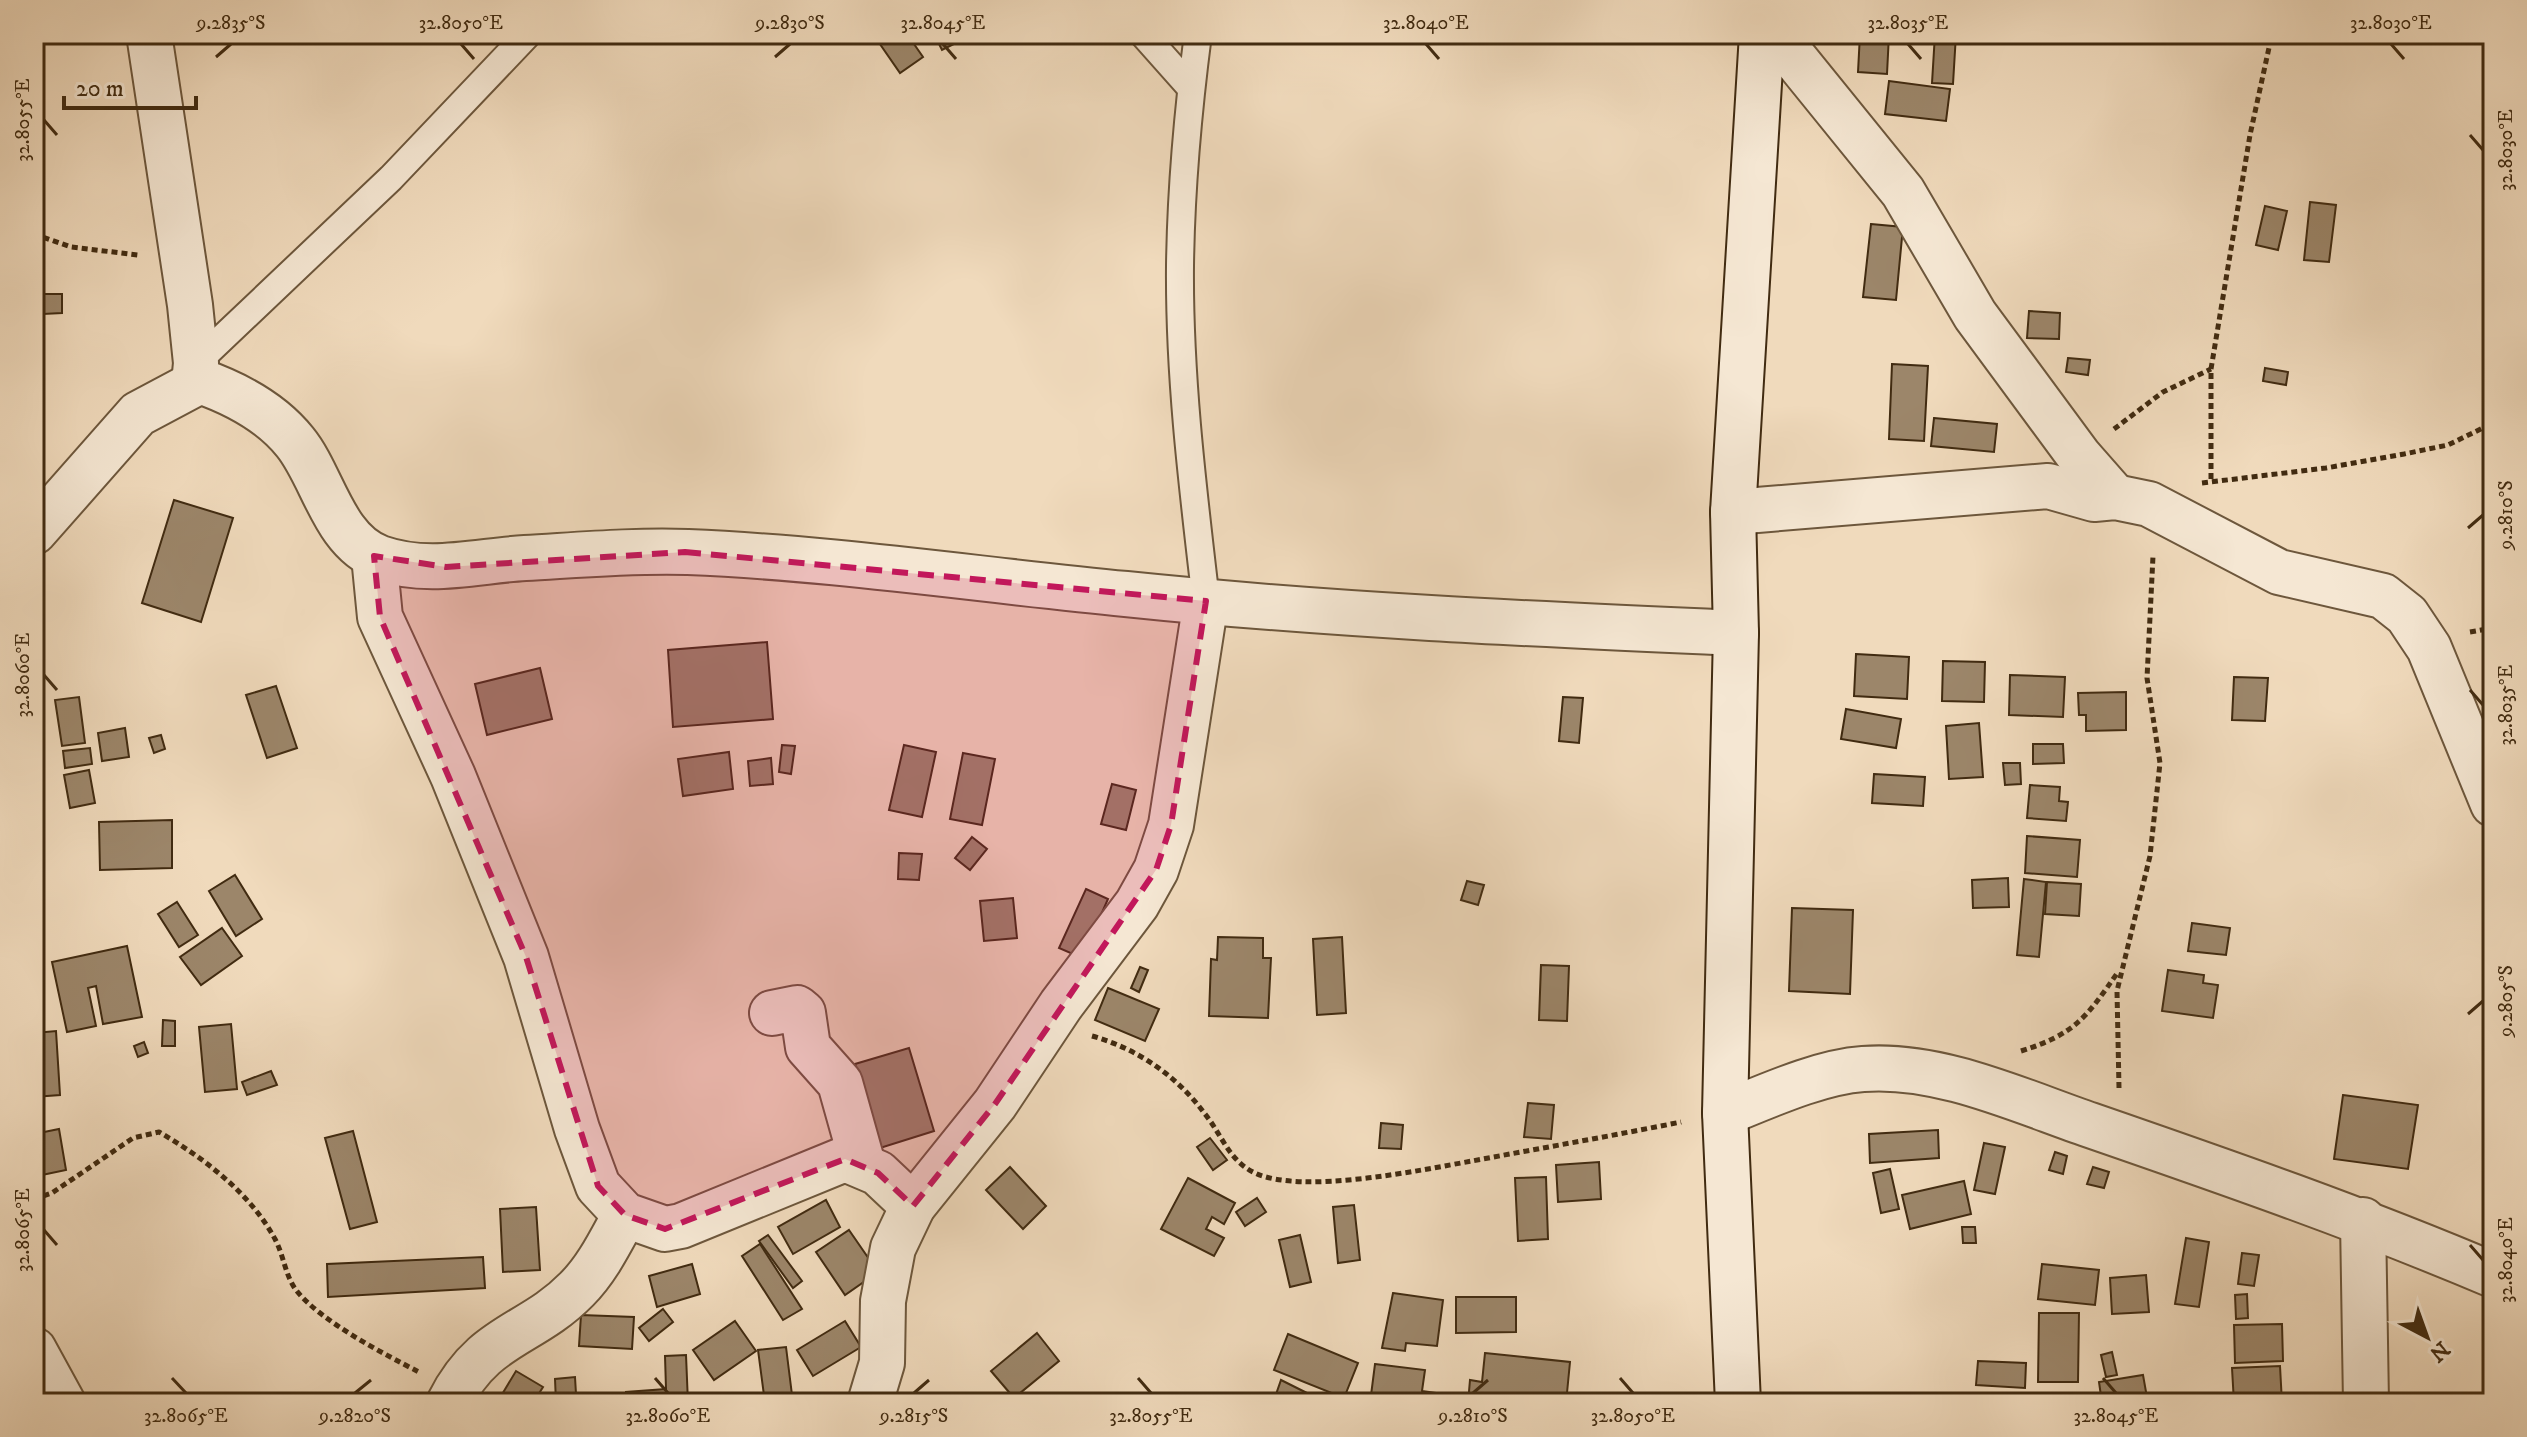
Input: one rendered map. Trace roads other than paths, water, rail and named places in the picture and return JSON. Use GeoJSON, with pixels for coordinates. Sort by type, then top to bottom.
{"type":"FeatureCollection","features":[{"type":"Feature","properties":{"kind":"street"},"geometry":{"type":"LineString","coordinates":[[149,34],[195,373],[200,381],[228,391],[266,415],[295,442],[342,526],[374,556],[405,565],[446,567],[521,558],[685,552],[885,568],[1206,601],[1442,619],[1736,633]]}},
{"type":"Feature","properties":{"kind":"street"},"geometry":{"type":"LineString","coordinates":[[1738,1403],[1725,1113],[1736,633],[1733,512],[1762,34]]}},
{"type":"Feature","properties":{"kind":"street"},"geometry":{"type":"LineString","coordinates":[[1775,34],[1903,192],[1975,315],[2079,456],[2132,500],[2279,572],[2383,596],[2407,615],[2429,648],[2493,804]]}},
{"type":"Feature","properties":{"kind":"street"},"geometry":{"type":"LineString","coordinates":[[34,532],[138,414],[195,373]]}},
{"type":"Feature","properties":{"kind":"street"},"geometry":{"type":"LineString","coordinates":[[1733,512],[2048,486],[2094,499],[2132,500]]}},
{"type":"Feature","properties":{"kind":"street"},"geometry":{"type":"LineString","coordinates":[[374,556],[380,617],[453,776],[526,957],[577,1129],[598,1186],[625,1215],[665,1229],[681,1226],[845,1159],[878,1173],[913,1206]]}},
{"type":"Feature","properties":{"kind":"street"},"geometry":{"type":"LineString","coordinates":[[870,1403],[882,1363],[883,1301],[893,1248],[913,1206],[995,1104],[1048,1024],[1137,904],[1156,870],[1171,825],[1206,601]]}},
{"type":"Feature","properties":{"kind":"street"},"geometry":{"type":"LineString","coordinates":[[772,1013],[797,1008],[803,1013],[808,1047],[840,1083],[863,1165]]}},
{"type":"Feature","properties":{"kind":"street"},"geometry":{"type":"LineString","coordinates":[[1725,1113],[1788,1089],[1861,1069],[1912,1070],[2136,1141],[2363,1220],[2493,1275]]}},
{"type":"Feature","properties":{"kind":"street"},"geometry":{"type":"LineString","coordinates":[[452,1397],[479,1358],[494,1345],[558,1305],[578,1288],[603,1254],[625,1215]]}},
{"type":"Feature","properties":{"kind":"street"},"geometry":{"type":"LineString","coordinates":[[2363,1220],[2366,1403]]}},
{"type":"Feature","properties":{"kind":"street"},"geometry":{"type":"LineString","coordinates":[[34,1350],[63,1403]]}},
{"type":"Feature","properties":{"kind":"lane"},"geometry":{"type":"LineString","coordinates":[[195,373],[391,178],[528,34]]}},
{"type":"Feature","properties":{"kind":"lane"},"geometry":{"type":"LineString","coordinates":[[1143,34],[1191,88]]}},
{"type":"Feature","properties":{"kind":"lane"},"geometry":{"type":"LineString","coordinates":[[1198,34],[1185,136],[1180,268],[1189,459],[1206,601]]}}]}
